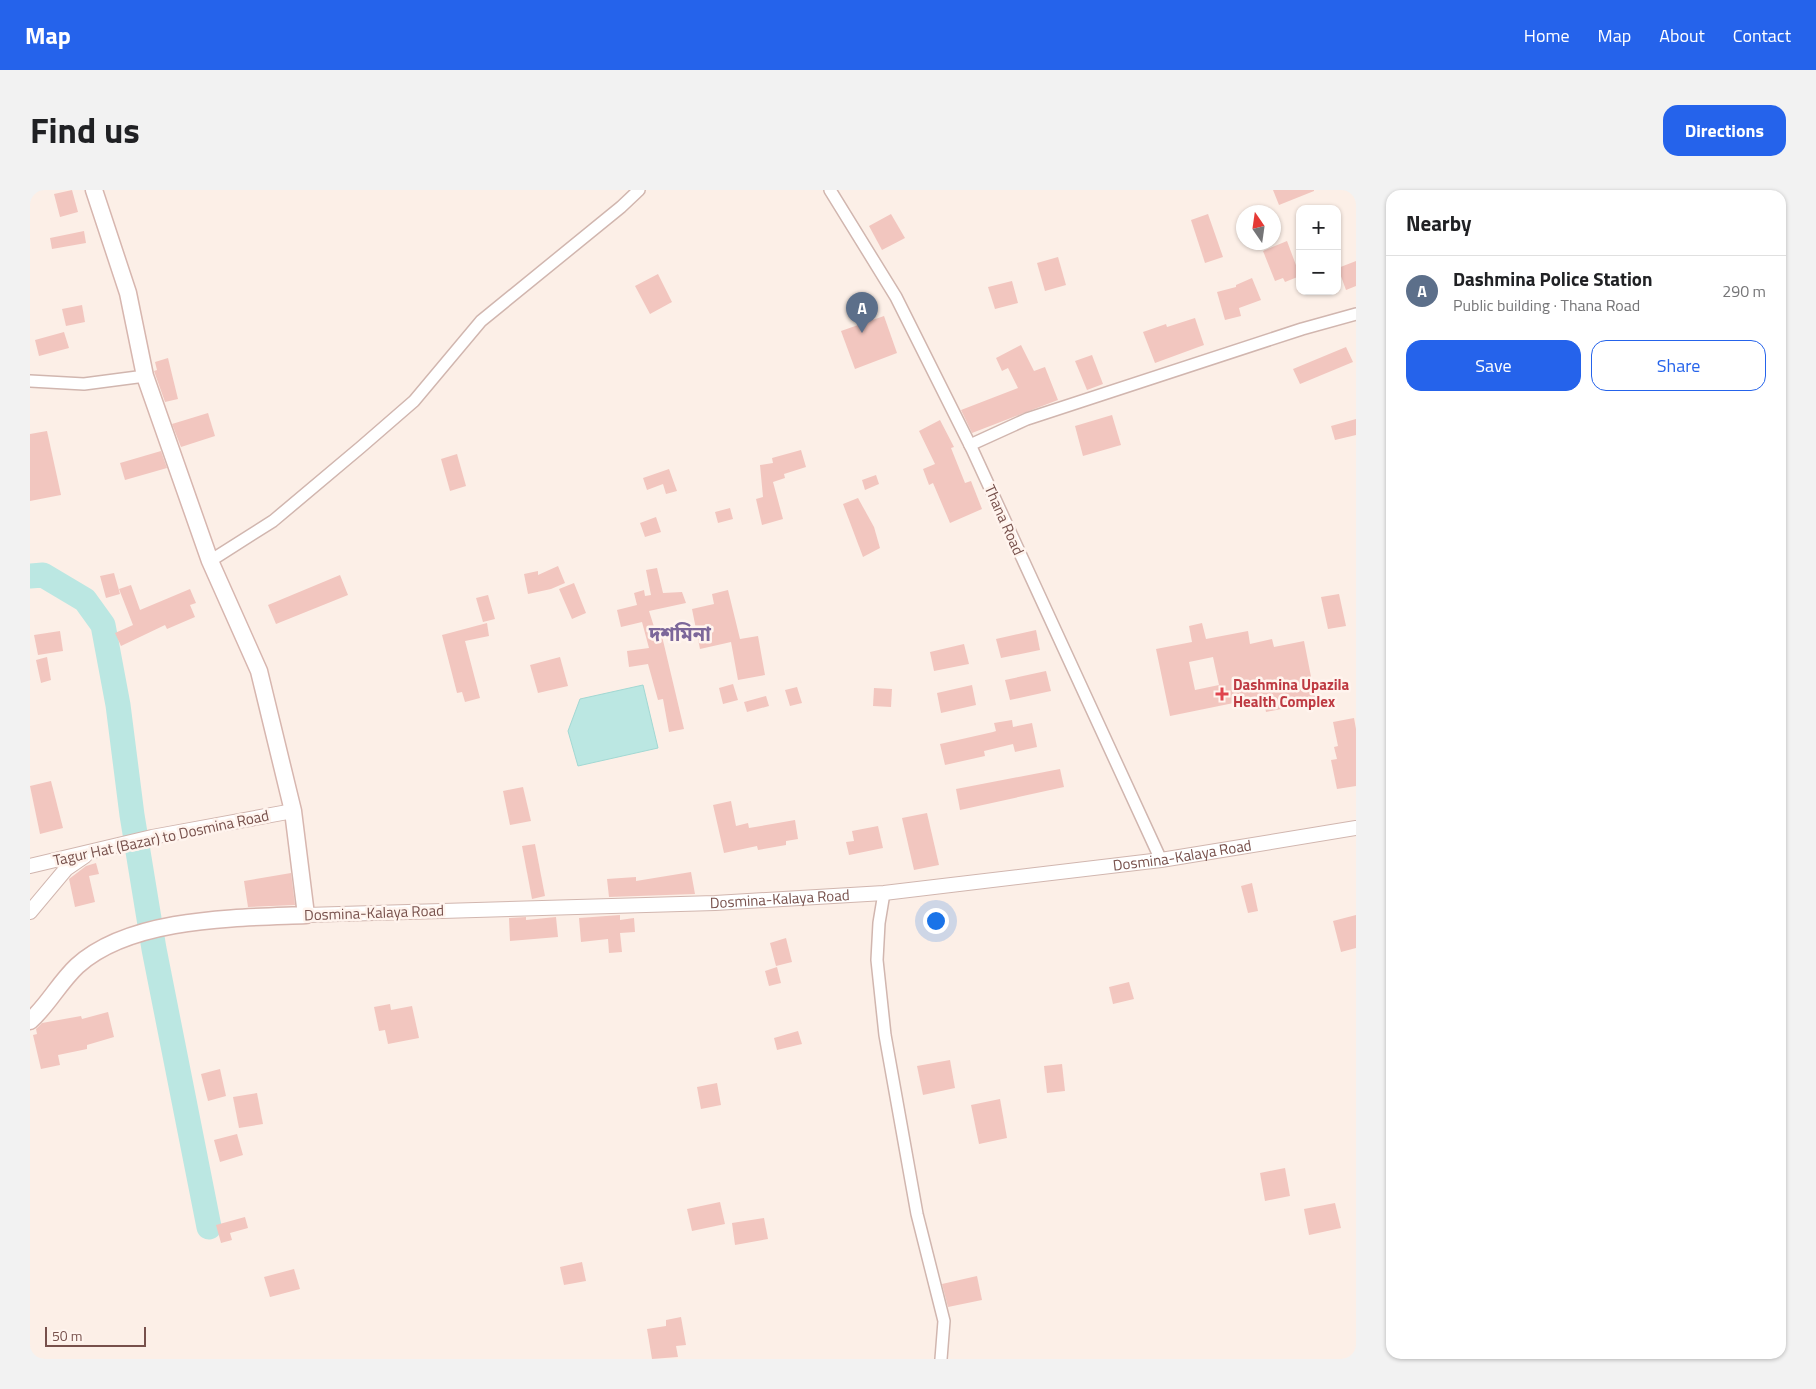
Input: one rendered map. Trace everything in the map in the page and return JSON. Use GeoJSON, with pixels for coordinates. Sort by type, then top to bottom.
{"type":"FeatureCollection","features":[{"type":"Feature","properties":{"kind":"main road"},"geometry":{"type":"LineString","coordinates":[[94,190],[128,293],[145,376],[210,561],[259,671],[293,811],[306,915]]}},
{"type":"Feature","properties":{"kind":"main road","name":"Dosmina-Kalaya Road"},"geometry":{"type":"LineString","coordinates":[[30,1021],[77,967],[106,947],[125,939],[198,920],[306,915]]}},
{"type":"Feature","properties":{"kind":"street"},"geometry":{"type":"LineString","coordinates":[[210,561],[273,520],[361,446],[414,400],[481,321],[621,208],[639,190]]}},
{"type":"Feature","properties":{"kind":"street","name":"Thana Road"},"geometry":{"type":"LineString","coordinates":[[830,190],[896,297],[970,445],[1161,860]]}},
{"type":"Feature","properties":{"kind":"street"},"geometry":{"type":"LineString","coordinates":[[970,445],[1026,419],[1302,329],[1356,314]]}},
{"type":"Feature","properties":{"kind":"street"},"geometry":{"type":"LineString","coordinates":[[30,381],[84,384],[145,376]]}},
{"type":"Feature","properties":{"kind":"street","name":"Tagur Hat (Bazar) to Dosmina Road"},"geometry":{"type":"LineString","coordinates":[[30,866],[152,837],[293,811]]}},
{"type":"Feature","properties":{"kind":"street","name":"Dosmina-Kalaya Road"},"geometry":{"type":"LineString","coordinates":[[306,915],[715,902],[884,893],[1161,860],[1356,828]]}},
{"type":"Feature","properties":{"kind":"street"},"geometry":{"type":"LineString","coordinates":[[30,912],[66,869],[94,850]]}},
{"type":"Feature","properties":{"kind":"street"},"geometry":{"type":"LineString","coordinates":[[884,893],[879,923],[877,960],[885,1035],[917,1214],[944,1321],[941,1359]]}},
{"type":"Feature","properties":{"kind":"water"},"geometry":{"type":"Polygon","coordinates":[[[643,685],[658,748],[578,766],[568,731],[580,699],[643,685]]]}},
{"type":"Feature","properties":{"kind":"building"},"geometry":{"type":"Polygon","coordinates":[[[72,190],[78,212],[60,217],[54,194],[72,190]]]}},
{"type":"Feature","properties":{"kind":"building"},"geometry":{"type":"Polygon","coordinates":[[[1273,190],[1314,190],[1314,191],[1279,205],[1273,190]]]}},
{"type":"Feature","properties":{"kind":"building"},"geometry":{"type":"Polygon","coordinates":[[[891,214],[905,238],[882,250],[869,226],[891,214]]]}},
{"type":"Feature","properties":{"kind":"building"},"geometry":{"type":"Polygon","coordinates":[[[1208,214],[1223,257],[1205,263],[1191,220],[1208,214]]]}},
{"type":"Feature","properties":{"kind":"building"},"geometry":{"type":"Polygon","coordinates":[[[84,231],[86,243],[52,249],[50,238],[84,231]]]}},
{"type":"Feature","properties":{"kind":"building"},"geometry":{"type":"Polygon","coordinates":[[[1287,241],[1296,265],[1296,278],[1285,282],[1283,278],[1275,281],[1263,251],[1281,250],[1281,244],[1287,241]]]}},
{"type":"Feature","properties":{"kind":"building"},"geometry":{"type":"Polygon","coordinates":[[[1058,257],[1066,285],[1045,291],[1037,263],[1058,257]]]}},
{"type":"Feature","properties":{"kind":"building"},"geometry":{"type":"Polygon","coordinates":[[[1356,261],[1356,286],[1346,290],[1341,276],[1341,267],[1356,261]]]}},
{"type":"Feature","properties":{"kind":"building"},"geometry":{"type":"Polygon","coordinates":[[[658,274],[672,302],[650,314],[635,286],[658,274]]]}},
{"type":"Feature","properties":{"kind":"building"},"geometry":{"type":"Polygon","coordinates":[[[1252,278],[1261,300],[1239,308],[1241,316],[1225,320],[1217,292],[1236,287],[1236,285],[1252,278]]]}},
{"type":"Feature","properties":{"kind":"building"},"geometry":{"type":"Polygon","coordinates":[[[1012,281],[1018,303],[995,309],[988,287],[1012,281]]]}},
{"type":"Feature","properties":{"kind":"building"},"geometry":{"type":"Polygon","coordinates":[[[82,305],[85,322],[66,326],[62,309],[82,305]]]}},
{"type":"Feature","properties":{"kind":"building"},"geometry":{"type":"Polygon","coordinates":[[[884,316],[897,353],[855,369],[841,331],[884,316]]]}},
{"type":"Feature","properties":{"kind":"building"},"geometry":{"type":"Polygon","coordinates":[[[1195,318],[1204,345],[1155,363],[1143,332],[1166,324],[1167,327],[1195,318]]]}},
{"type":"Feature","properties":{"kind":"building"},"geometry":{"type":"Polygon","coordinates":[[[64,332],[69,348],[39,356],[35,340],[64,332]]]}},
{"type":"Feature","properties":{"kind":"building"},"geometry":{"type":"Polygon","coordinates":[[[1021,345],[1034,371],[1045,367],[1058,400],[972,433],[961,410],[1018,388],[1008,368],[1002,371],[996,358],[1021,345]]]}},
{"type":"Feature","properties":{"kind":"building"},"geometry":{"type":"Polygon","coordinates":[[[1346,347],[1353,362],[1300,384],[1293,369],[1346,347]]]}},
{"type":"Feature","properties":{"kind":"building"},"geometry":{"type":"Polygon","coordinates":[[[1092,355],[1103,384],[1087,390],[1075,361],[1092,355]]]}},
{"type":"Feature","properties":{"kind":"building"},"geometry":{"type":"Polygon","coordinates":[[[168,358],[178,399],[165,402],[154,371],[157,370],[155,362],[168,358]]]}},
{"type":"Feature","properties":{"kind":"building"},"geometry":{"type":"Polygon","coordinates":[[[208,413],[215,436],[181,447],[172,424],[208,413]]]}},
{"type":"Feature","properties":{"kind":"building"},"geometry":{"type":"Polygon","coordinates":[[[1112,415],[1121,445],[1083,456],[1075,426],[1112,415]]]}},
{"type":"Feature","properties":{"kind":"building"},"geometry":{"type":"Polygon","coordinates":[[[1356,419],[1356,435],[1335,440],[1331,426],[1356,419]]]}},
{"type":"Feature","properties":{"kind":"building"},"geometry":{"type":"Polygon","coordinates":[[[940,420],[954,447],[951,448],[965,483],[971,481],[982,509],[950,523],[933,483],[929,485],[923,469],[935,464],[919,431],[940,420]]]}},
{"type":"Feature","properties":{"kind":"building"},"geometry":{"type":"Polygon","coordinates":[[[47,431],[61,495],[30,501],[30,434],[47,431]]]}},
{"type":"Feature","properties":{"kind":"building"},"geometry":{"type":"Polygon","coordinates":[[[801,450],[806,467],[784,474],[785,478],[773,482],[783,519],[762,525],[756,499],[763,497],[760,465],[773,463],[772,458],[801,450]]]}},
{"type":"Feature","properties":{"kind":"building"},"geometry":{"type":"Polygon","coordinates":[[[161,451],[167,468],[125,480],[120,463],[161,451]]]}},
{"type":"Feature","properties":{"kind":"building"},"geometry":{"type":"Polygon","coordinates":[[[457,454],[466,486],[450,491],[441,459],[457,454]]]}},
{"type":"Feature","properties":{"kind":"building"},"geometry":{"type":"Polygon","coordinates":[[[669,469],[677,491],[666,494],[663,484],[647,490],[643,478],[669,469]]]}},
{"type":"Feature","properties":{"kind":"building"},"geometry":{"type":"Polygon","coordinates":[[[876,475],[879,484],[865,490],[862,480],[876,475]]]}},
{"type":"Feature","properties":{"kind":"building"},"geometry":{"type":"Polygon","coordinates":[[[858,498],[874,527],[880,548],[863,557],[843,504],[858,498]]]}},
{"type":"Feature","properties":{"kind":"building"},"geometry":{"type":"Polygon","coordinates":[[[730,508],[733,519],[718,523],[715,512],[730,508]]]}},
{"type":"Feature","properties":{"kind":"building"},"geometry":{"type":"Polygon","coordinates":[[[656,517],[661,532],[645,537],[640,523],[656,517]]]}},
{"type":"Feature","properties":{"kind":"building"},"geometry":{"type":"Polygon","coordinates":[[[558,566],[565,583],[551,589],[528,594],[524,574],[538,571],[538,575],[558,566]]]}},
{"type":"Feature","properties":{"kind":"building"},"geometry":{"type":"Polygon","coordinates":[[[657,568],[663,593],[682,592],[686,603],[649,611],[656,633],[661,632],[684,729],[669,732],[663,699],[658,700],[648,664],[629,667],[627,651],[649,648],[642,622],[621,627],[617,610],[637,605],[634,593],[644,590],[645,596],[651,595],[646,570],[657,568]]]}},
{"type":"Feature","properties":{"kind":"building"},"geometry":{"type":"Polygon","coordinates":[[[114,573],[120,594],[106,598],[100,576],[114,573]]]}},
{"type":"Feature","properties":{"kind":"building"},"geometry":{"type":"Polygon","coordinates":[[[340,575],[348,595],[276,624],[268,605],[340,575]]]}},
{"type":"Feature","properties":{"kind":"building"},"geometry":{"type":"Polygon","coordinates":[[[574,583],[586,613],[572,619],[559,589],[574,583]]]}},
{"type":"Feature","properties":{"kind":"building"},"geometry":{"type":"Polygon","coordinates":[[[131,585],[140,610],[190,589],[196,603],[190,605],[195,617],[167,629],[165,625],[121,646],[115,633],[133,625],[119,589],[131,585]]]}},
{"type":"Feature","properties":{"kind":"building"},"geometry":{"type":"Polygon","coordinates":[[[728,590],[740,639],[758,636],[765,675],[738,680],[731,642],[700,649],[692,609],[714,604],[712,594],[728,590]]]}},
{"type":"Feature","properties":{"kind":"building"},"geometry":{"type":"Polygon","coordinates":[[[1339,594],[1346,626],[1328,629],[1321,597],[1339,594]]]}},
{"type":"Feature","properties":{"kind":"building"},"geometry":{"type":"Polygon","coordinates":[[[488,595],[495,619],[483,622],[476,598],[488,595]]]}},
{"type":"Feature","properties":{"kind":"building"},"geometry":{"type":"Polygon","coordinates":[[[487,623],[489,636],[465,641],[480,698],[465,702],[462,692],[457,693],[442,635],[487,623]]]}},
{"type":"Feature","properties":{"kind":"building"},"geometry":{"type":"Polygon","coordinates":[[[1202,623],[1206,639],[1248,631],[1250,644],[1272,639],[1274,647],[1304,641],[1316,702],[1266,712],[1263,697],[1170,716],[1156,649],[1192,642],[1189,626],[1202,623]],[[1213,657],[1189,662],[1195,690],[1219,685],[1213,657]]]}},
{"type":"Feature","properties":{"kind":"building"},"geometry":{"type":"Polygon","coordinates":[[[1036,630],[1040,650],[1001,658],[996,639],[1036,630]]]}},
{"type":"Feature","properties":{"kind":"building"},"geometry":{"type":"Polygon","coordinates":[[[60,631],[63,651],[38,655],[34,635],[60,631]]]}},
{"type":"Feature","properties":{"kind":"building"},"geometry":{"type":"Polygon","coordinates":[[[964,644],[969,664],[934,671],[930,652],[964,644]]]}},
{"type":"Feature","properties":{"kind":"building"},"geometry":{"type":"Polygon","coordinates":[[[47,657],[51,680],[41,683],[36,660],[47,657]]]}},
{"type":"Feature","properties":{"kind":"building"},"geometry":{"type":"Polygon","coordinates":[[[560,657],[568,686],[538,693],[530,665],[560,657]]]}},
{"type":"Feature","properties":{"kind":"building"},"geometry":{"type":"Polygon","coordinates":[[[1046,671],[1051,691],[1010,700],[1005,680],[1046,671]]]}},
{"type":"Feature","properties":{"kind":"building"},"geometry":{"type":"Polygon","coordinates":[[[733,684],[738,700],[723,704],[719,688],[733,684]]]}},
{"type":"Feature","properties":{"kind":"building"},"geometry":{"type":"Polygon","coordinates":[[[972,685],[976,705],[941,713],[937,693],[972,685]]]}},
{"type":"Feature","properties":{"kind":"building"},"geometry":{"type":"Polygon","coordinates":[[[797,687],[802,703],[790,706],[785,690],[797,687]]]}},
{"type":"Feature","properties":{"kind":"building"},"geometry":{"type":"Polygon","coordinates":[[[874,688],[892,689],[891,707],[873,706],[874,688]]]}},
{"type":"Feature","properties":{"kind":"building"},"geometry":{"type":"Polygon","coordinates":[[[766,696],[769,706],[747,712],[744,702],[766,696]]]}},
{"type":"Feature","properties":{"kind":"building"},"geometry":{"type":"Polygon","coordinates":[[[1354,718],[1356,729],[1356,786],[1337,789],[1331,760],[1337,759],[1334,747],[1338,746],[1333,722],[1354,718]]]}},
{"type":"Feature","properties":{"kind":"building"},"geometry":{"type":"Polygon","coordinates":[[[1012,720],[1013,727],[1032,723],[1037,747],[1015,752],[1013,744],[984,751],[985,756],[945,765],[940,744],[996,731],[994,723],[1012,720]]]}},
{"type":"Feature","properties":{"kind":"building"},"geometry":{"type":"Polygon","coordinates":[[[1060,769],[1064,787],[960,810],[956,789],[1060,769]]]}},
{"type":"Feature","properties":{"kind":"building"},"geometry":{"type":"Polygon","coordinates":[[[51,781],[63,828],[40,834],[30,786],[51,781]]]}},
{"type":"Feature","properties":{"kind":"building"},"geometry":{"type":"Polygon","coordinates":[[[523,787],[531,821],[510,825],[503,791],[523,787]]]}},
{"type":"Feature","properties":{"kind":"building"},"geometry":{"type":"Polygon","coordinates":[[[731,801],[736,826],[748,823],[749,828],[795,820],[798,839],[786,841],[786,845],[758,850],[757,846],[724,853],[713,805],[731,801]]]}},
{"type":"Feature","properties":{"kind":"building"},"geometry":{"type":"Polygon","coordinates":[[[927,813],[939,865],[914,870],[902,818],[927,813]]]}},
{"type":"Feature","properties":{"kind":"building"},"geometry":{"type":"Polygon","coordinates":[[[878,826],[883,848],[849,855],[846,842],[854,841],[852,831],[878,826]]]}},
{"type":"Feature","properties":{"kind":"building"},"geometry":{"type":"Polygon","coordinates":[[[535,844],[545,896],[532,899],[522,846],[535,844]]]}},
{"type":"Feature","properties":{"kind":"building"},"geometry":{"type":"Polygon","coordinates":[[[96,863],[99,874],[89,876],[95,902],[75,907],[69,879],[86,866],[96,863]]]}},
{"type":"Feature","properties":{"kind":"building"},"geometry":{"type":"Polygon","coordinates":[[[691,872],[695,894],[609,897],[607,879],[636,877],[636,881],[691,872]]]}},
{"type":"Feature","properties":{"kind":"building"},"geometry":{"type":"Polygon","coordinates":[[[291,873],[295,905],[248,907],[244,881],[291,873]]]}},
{"type":"Feature","properties":{"kind":"building"},"geometry":{"type":"Polygon","coordinates":[[[1252,883],[1258,911],[1248,913],[1241,886],[1252,883]]]}},
{"type":"Feature","properties":{"kind":"building"},"geometry":{"type":"Polygon","coordinates":[[[620,915],[620,920],[634,918],[635,932],[620,933],[622,952],[609,953],[608,939],[581,942],[579,918],[620,915]]]}},
{"type":"Feature","properties":{"kind":"building"},"geometry":{"type":"Polygon","coordinates":[[[1356,915],[1356,948],[1341,952],[1333,921],[1356,915]]]}},
{"type":"Feature","properties":{"kind":"building"},"geometry":{"type":"Polygon","coordinates":[[[526,917],[526,920],[556,917],[558,937],[510,941],[509,918],[526,917]]]}},
{"type":"Feature","properties":{"kind":"building"},"geometry":{"type":"Polygon","coordinates":[[[786,938],[792,962],[776,966],[770,943],[786,938]]]}},
{"type":"Feature","properties":{"kind":"building"},"geometry":{"type":"Polygon","coordinates":[[[777,967],[781,983],[769,986],[765,971],[777,967]]]}},
{"type":"Feature","properties":{"kind":"building"},"geometry":{"type":"Polygon","coordinates":[[[1129,982],[1134,999],[1113,1004],[1109,987],[1129,982]]]}},
{"type":"Feature","properties":{"kind":"building"},"geometry":{"type":"Polygon","coordinates":[[[390,1004],[391,1010],[412,1006],[419,1038],[388,1044],[385,1030],[379,1031],[374,1007],[390,1004]]]}},
{"type":"Feature","properties":{"kind":"building"},"geometry":{"type":"Polygon","coordinates":[[[108,1012],[114,1037],[87,1045],[87,1049],[58,1055],[60,1065],[41,1069],[33,1035],[37,1034],[36,1029],[42,1023],[81,1016],[82,1019],[108,1012]]]}},
{"type":"Feature","properties":{"kind":"building"},"geometry":{"type":"Polygon","coordinates":[[[798,1031],[802,1044],[777,1050],[774,1038],[798,1031]]]}},
{"type":"Feature","properties":{"kind":"building"},"geometry":{"type":"Polygon","coordinates":[[[950,1060],[955,1088],[923,1095],[917,1066],[950,1060]]]}},
{"type":"Feature","properties":{"kind":"building"},"geometry":{"type":"Polygon","coordinates":[[[1062,1064],[1065,1091],[1047,1093],[1044,1066],[1062,1064]]]}},
{"type":"Feature","properties":{"kind":"building"},"geometry":{"type":"Polygon","coordinates":[[[220,1069],[226,1096],[208,1101],[201,1074],[220,1069]]]}},
{"type":"Feature","properties":{"kind":"building"},"geometry":{"type":"Polygon","coordinates":[[[717,1083],[721,1105],[701,1109],[697,1087],[717,1083]]]}},
{"type":"Feature","properties":{"kind":"building"},"geometry":{"type":"Polygon","coordinates":[[[257,1093],[263,1124],[239,1128],[233,1097],[257,1093]]]}},
{"type":"Feature","properties":{"kind":"building"},"geometry":{"type":"Polygon","coordinates":[[[1000,1099],[1007,1138],[979,1144],[971,1105],[1000,1099]]]}},
{"type":"Feature","properties":{"kind":"building"},"geometry":{"type":"Polygon","coordinates":[[[237,1134],[243,1155],[220,1162],[214,1140],[237,1134]]]}},
{"type":"Feature","properties":{"kind":"building"},"geometry":{"type":"Polygon","coordinates":[[[1285,1168],[1290,1196],[1265,1201],[1260,1173],[1285,1168]]]}},
{"type":"Feature","properties":{"kind":"building"},"geometry":{"type":"Polygon","coordinates":[[[720,1202],[725,1224],[692,1231],[687,1209],[720,1202]]]}},
{"type":"Feature","properties":{"kind":"building"},"geometry":{"type":"Polygon","coordinates":[[[1335,1203],[1341,1228],[1309,1235],[1304,1209],[1335,1203]]]}},
{"type":"Feature","properties":{"kind":"building"},"geometry":{"type":"Polygon","coordinates":[[[245,1217],[248,1228],[230,1233],[232,1240],[221,1243],[216,1225],[245,1217]]]}},
{"type":"Feature","properties":{"kind":"building"},"geometry":{"type":"Polygon","coordinates":[[[764,1218],[768,1239],[735,1245],[732,1223],[764,1218]]]}},
{"type":"Feature","properties":{"kind":"building"},"geometry":{"type":"Polygon","coordinates":[[[582,1262],[586,1281],[564,1285],[560,1267],[582,1262]]]}},
{"type":"Feature","properties":{"kind":"building"},"geometry":{"type":"Polygon","coordinates":[[[294,1269],[300,1289],[270,1297],[264,1277],[294,1269]]]}},
{"type":"Feature","properties":{"kind":"building"},"geometry":{"type":"Polygon","coordinates":[[[977,1276],[982,1300],[948,1307],[942,1284],[977,1276]]]}},
{"type":"Feature","properties":{"kind":"building"},"geometry":{"type":"Polygon","coordinates":[[[681,1317],[686,1345],[676,1346],[678,1357],[652,1359],[647,1329],[666,1326],[666,1320],[681,1317]]]}},
{"type":"Feature","properties":{"kind":"waterway"},"geometry":{"type":"LineString","coordinates":[[30,576],[43,575],[85,600],[103,625],[118,705],[132,815],[154,949],[209,1227]]}},
{"type":"Feature","properties":{"kind":"place","name":"Dashmina Police Station"},"geometry":{"type":"Point","coordinates":[862,333]}},
{"type":"Feature","properties":{"kind":"place","name":"Dashmina Upazila Health Complex"},"geometry":{"type":"Point","coordinates":[1222,694]}},
{"type":"Feature","properties":{"kind":"district","name":"দশমিনা"},"geometry":{"type":"Point","coordinates":[680,634]}}]}
